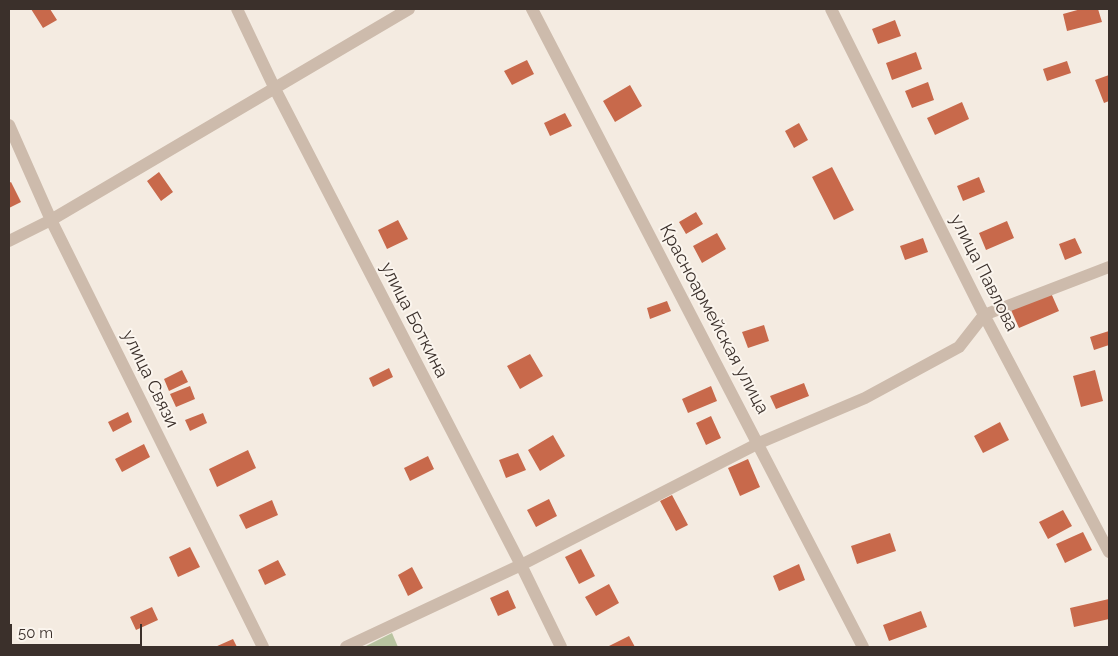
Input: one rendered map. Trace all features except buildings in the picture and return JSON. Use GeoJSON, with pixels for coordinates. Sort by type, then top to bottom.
{"type":"FeatureCollection","features":[{"type":"Feature","properties":{"kind":"street","name":"улица Боткина"},"geometry":{"type":"LineString","coordinates":[[237,9],[275,89],[521,564],[561,647]]}},
{"type":"Feature","properties":{"kind":"street"},"geometry":{"type":"LineString","coordinates":[[9,241],[51,220],[409,9]]}},
{"type":"Feature","properties":{"kind":"street","name":"Красноармейская улица"},"geometry":{"type":"LineString","coordinates":[[532,9],[759,443],[863,647]]}},
{"type":"Feature","properties":{"kind":"street","name":"улица Павлова"},"geometry":{"type":"LineString","coordinates":[[831,9],[984,314],[1109,552]]}},
{"type":"Feature","properties":{"kind":"street","name":"улица Связи"},"geometry":{"type":"LineString","coordinates":[[9,125],[51,220],[263,647]]}},
{"type":"Feature","properties":{"kind":"street"},"geometry":{"type":"LineString","coordinates":[[346,647],[521,564],[759,443],[865,398],[959,347],[984,314],[1109,268]]}},
{"type":"Feature","properties":{"kind":"green space"},"geometry":{"type":"Polygon","coordinates":[[[392,633],[398,647],[364,647],[392,633]]]}}]}
